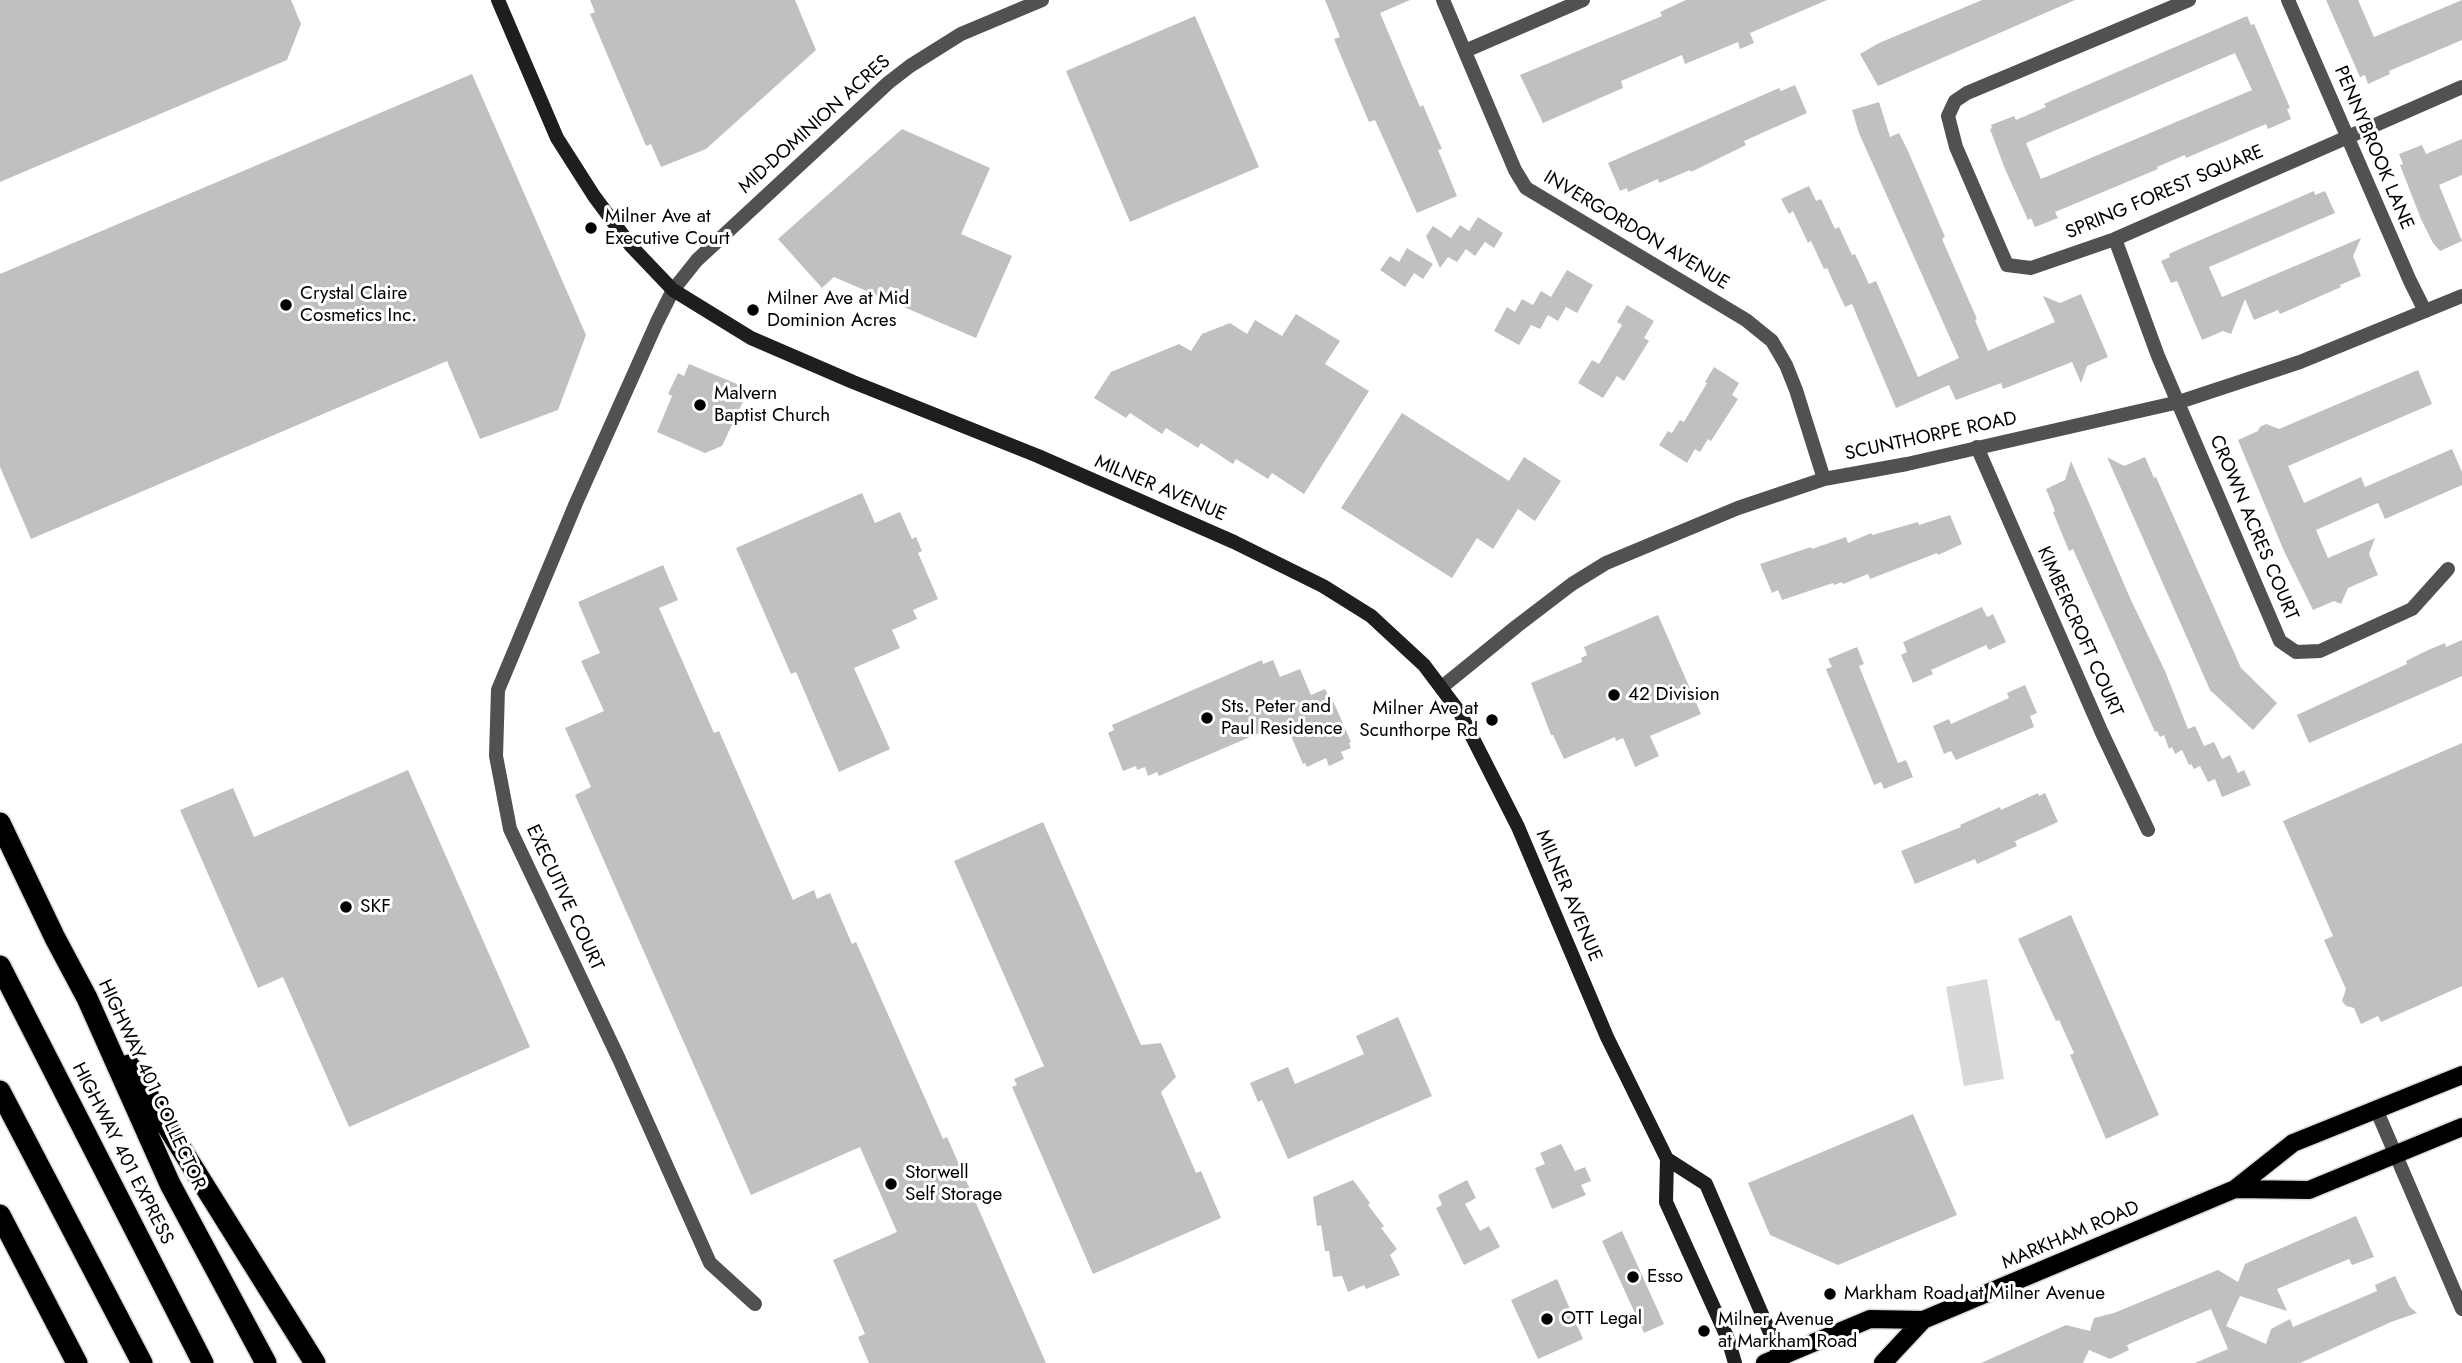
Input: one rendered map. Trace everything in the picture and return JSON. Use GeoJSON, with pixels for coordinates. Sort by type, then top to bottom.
{"type":"FeatureCollection","features":[{"type":"Feature","properties":{"kind":"highway","name":"HIGHWAY 401 COLLECTOR"},"geometry":{"type":"LineString","coordinates":[[0,823],[87,998],[170,1184],[267,1363]]}},
{"type":"Feature","properties":{"kind":"highway","name":"HIGHWAY 401 EXPRESS"},"geometry":{"type":"LineString","coordinates":[[0,966],[203,1363]]}},
{"type":"Feature","properties":{"kind":"highway"},"geometry":{"type":"LineString","coordinates":[[87,998],[314,1363]]}},
{"type":"Feature","properties":{"kind":"highway"},"geometry":{"type":"LineString","coordinates":[[0,1091],[142,1363]]}},
{"type":"Feature","properties":{"kind":"highway"},"geometry":{"type":"LineString","coordinates":[[0,1215],[77,1363]]}},
{"type":"Feature","properties":{"kind":"main road","name":"MILNER AVENUE"},"geometry":{"type":"LineString","coordinates":[[498,0],[557,138],[594,196],[631,246],[673,290],[751,338],[1060,466],[1234,542],[1323,586],[1371,616],[1424,665],[1442,687],[1479,749],[1518,827],[1607,1037],[1667,1159],[1666,1202],[1728,1339],[1735,1363]]}},
{"type":"Feature","properties":{"kind":"main road","name":"MARKHAM ROAD"},"geometry":{"type":"LineString","coordinates":[[1883,1363],[1923,1321],[2235,1189],[2293,1143],[2462,1075]]}},
{"type":"Feature","properties":{"kind":"main road","name":"MARKHAM ROAD"},"geometry":{"type":"LineString","coordinates":[[2235,1189],[2309,1190],[2462,1127]]}},
{"type":"Feature","properties":{"kind":"main road"},"geometry":{"type":"LineString","coordinates":[[1667,1159],[1706,1184],[1766,1320],[1776,1361]]}},
{"type":"Feature","properties":{"kind":"main road","name":"MARKHAM ROAD"},"geometry":{"type":"LineString","coordinates":[[1776,1361],[1870,1319],[1923,1321]]}},
{"type":"Feature","properties":{"kind":"street","name":"MID-DOMINION ACRES"},"geometry":{"type":"LineString","coordinates":[[673,290],[702,254],[888,83],[961,34],[1042,0]]}},
{"type":"Feature","properties":{"kind":"street","name":"INVERGORDON AVENUE"},"geometry":{"type":"LineString","coordinates":[[1443,0],[1515,170],[1526,188],[1746,320],[1772,341],[1796,390],[1825,479]]}},
{"type":"Feature","properties":{"kind":"street"},"geometry":{"type":"LineString","coordinates":[[1465,51],[1583,0]]}},
{"type":"Feature","properties":{"kind":"street","name":"SPRING FOREST SQUARE"},"geometry":{"type":"LineString","coordinates":[[2189,0],[1967,93],[1955,101],[1948,116],[1956,147],[2007,265],[2031,268],[2115,239],[2462,88]]}},
{"type":"Feature","properties":{"kind":"street","name":"PENNYBROOK LANE"},"geometry":{"type":"LineString","coordinates":[[2288,0],[2425,311]]}},
{"type":"Feature","properties":{"kind":"street","name":"CROWN ACRES COURT"},"geometry":{"type":"LineString","coordinates":[[2115,239],[2158,356],[2280,641],[2296,652],[2320,651],[2412,609],[2448,569]]}},
{"type":"Feature","properties":{"kind":"street","name":"EXECUTIVE COURT"},"geometry":{"type":"LineString","coordinates":[[673,290],[576,503],[498,690],[496,756],[510,829],[619,1059],[710,1263],[755,1304]]}},
{"type":"Feature","properties":{"kind":"street","name":"SCUNTHORPE ROAD"},"geometry":{"type":"LineString","coordinates":[[1442,687],[1517,626],[1606,563],[1738,508],[1825,479],[1881,469],[2179,402],[2300,362],[2462,296]]}},
{"type":"Feature","properties":{"kind":"street","name":"KIMBERCROFT COURT"},"geometry":{"type":"LineString","coordinates":[[1977,447],[2102,733],[2148,830]]}},
{"type":"Feature","properties":{"kind":"street"},"geometry":{"type":"LineString","coordinates":[[2376,1109],[2462,1309]]}},
{"type":"Feature","properties":{"kind":"shaded area"},"geometry":{"type":"Polygon","coordinates":[[[1987,979],[2004,1079],[1964,1086],[1946,987],[1987,979]]]}},
{"type":"Feature","properties":{"kind":"building"},"geometry":{"type":"Polygon","coordinates":[[[0,0],[291,0],[301,24],[287,60],[0,182],[0,0]]]}},
{"type":"Feature","properties":{"kind":"building"},"geometry":{"type":"Polygon","coordinates":[[[590,0],[795,0],[816,50],[706,149],[661,167],[651,144],[646,146],[590,14],[595,12],[590,0]]]}},
{"type":"Feature","properties":{"kind":"building"},"geometry":{"type":"Polygon","coordinates":[[[1325,0],[1410,0],[1380,13],[1420,107],[1423,105],[1442,149],[1438,150],[1457,196],[1417,213],[1375,120],[1369,122],[1334,39],[1340,37],[1325,0]]]}},
{"type":"Feature","properties":{"kind":"building"},"geometry":{"type":"Polygon","coordinates":[[[1686,0],[1827,0],[1750,33],[1754,43],[1740,49],[1738,42],[1685,64],[1682,55],[1621,81],[1623,88],[1543,123],[1520,75],[1662,16],[1660,12],[1686,0]]]}},
{"type":"Feature","properties":{"kind":"building"},"geometry":{"type":"Polygon","coordinates":[[[1982,0],[2075,0],[1878,86],[1860,54],[1879,43],[1982,0]]]}},
{"type":"Feature","properties":{"kind":"building"},"geometry":{"type":"Polygon","coordinates":[[[2326,0],[2358,0],[2374,37],[2462,0],[2462,40],[2389,71],[2390,74],[2368,84],[2365,75],[2360,77],[2326,0]]]}},
{"type":"Feature","properties":{"kind":"building"},"geometry":{"type":"Polygon","coordinates":[[[1195,16],[1259,167],[1130,222],[1066,71],[1195,16]]]}},
{"type":"Feature","properties":{"kind":"building"},"geometry":{"type":"Polygon","coordinates":[[[2247,16],[2258,33],[2290,108],[2287,109],[2291,119],[2268,129],[2266,124],[2186,158],[2185,155],[2055,212],[2058,218],[2035,227],[2031,218],[2028,220],[2005,169],[1990,129],[1991,125],[2014,116],[2016,120],[2046,107],[2044,104],[2247,16]],[[2235,53],[2026,143],[2041,179],[2252,90],[2235,53]]]}},
{"type":"Feature","properties":{"kind":"building","name":"Crystal Claire Cosmetics Inc."},"geometry":{"type":"Polygon","coordinates":[[[472,74],[586,335],[558,410],[480,439],[447,361],[31,539],[0,467],[0,274],[472,74]]]}},
{"type":"Feature","properties":{"kind":"building"},"geometry":{"type":"Polygon","coordinates":[[[1795,85],[1807,113],[1744,141],[1746,145],[1691,172],[1690,170],[1659,183],[1658,179],[1628,192],[1627,188],[1620,191],[1608,163],[1779,88],[1781,91],[1795,85]]]}},
{"type":"Feature","properties":{"kind":"building"},"geometry":{"type":"Polygon","coordinates":[[[1879,102],[1890,137],[1899,133],[1908,151],[1945,237],[1942,239],[1988,351],[2055,322],[2043,296],[2060,303],[2081,294],[2108,357],[2087,366],[2081,383],[2072,362],[2003,389],[2001,383],[1956,400],[1949,385],[1896,408],[1852,304],[1845,307],[1811,241],[1808,243],[1793,211],[1789,214],[1781,199],[1809,186],[1816,201],[1821,199],[1835,229],[1839,227],[1852,255],[1855,254],[1869,284],[1876,281],[1918,377],[1959,358],[1859,133],[1852,110],[1879,102]]]}},
{"type":"Feature","properties":{"kind":"building"},"geometry":{"type":"Polygon","coordinates":[[[902,129],[990,168],[961,234],[1012,256],[976,338],[834,277],[822,288],[778,239],[902,129]]]}},
{"type":"Feature","properties":{"kind":"building"},"geometry":{"type":"Polygon","coordinates":[[[2462,139],[2462,175],[2439,185],[2462,241],[2440,251],[2421,219],[2400,165],[2403,164],[2399,154],[2422,145],[2426,154],[2462,139]]]}},
{"type":"Feature","properties":{"kind":"building"},"geometry":{"type":"Polygon","coordinates":[[[2314,191],[2315,195],[2325,191],[2335,213],[2209,267],[2222,297],[2361,238],[2353,256],[2361,276],[2280,314],[2278,310],[2254,320],[2245,299],[2231,334],[2223,331],[2202,340],[2177,281],[2171,283],[2161,261],[2182,248],[2314,191]]]}},
{"type":"Feature","properties":{"kind":"building"},"geometry":{"type":"Polygon","coordinates":[[[1478,217],[1503,233],[1494,248],[1485,242],[1475,256],[1466,249],[1457,262],[1448,257],[1440,268],[1426,236],[1433,226],[1451,238],[1460,225],[1469,231],[1478,217]]]}},
{"type":"Feature","properties":{"kind":"building"},"geometry":{"type":"Polygon","coordinates":[[[1407,248],[1433,264],[1423,279],[1414,273],[1405,287],[1380,270],[1390,256],[1399,262],[1407,248]]]}},
{"type":"Feature","properties":{"kind":"building"},"geometry":{"type":"Polygon","coordinates":[[[1567,270],[1593,285],[1577,313],[1566,307],[1558,321],[1548,315],[1540,329],[1531,325],[1519,345],[1494,331],[1507,307],[1515,312],[1522,299],[1533,305],[1541,291],[1551,297],[1567,270]]]}},
{"type":"Feature","properties":{"kind":"building"},"geometry":{"type":"Polygon","coordinates":[[[1627,305],[1654,321],[1644,338],[1649,341],[1624,381],[1617,376],[1603,398],[1578,383],[1592,360],[1599,364],[1622,325],[1617,322],[1627,305]]]}},
{"type":"Feature","properties":{"kind":"building"},"geometry":{"type":"Polygon","coordinates":[[[1296,314],[1340,341],[1325,364],[1369,391],[1304,494],[1272,473],[1268,479],[1236,459],[1233,464],[1201,443],[1198,448],[1166,428],[1162,434],[1130,413],[1126,418],[1094,398],[1111,372],[1179,344],[1191,351],[1202,334],[1230,323],[1247,334],[1255,320],[1282,336],[1296,314]]]}},
{"type":"Feature","properties":{"kind":"building"},"geometry":{"type":"Polygon","coordinates":[[[689,364],[749,389],[722,446],[705,453],[657,432],[672,396],[668,394],[678,373],[684,376],[689,364]]]}},
{"type":"Feature","properties":{"kind":"building"},"geometry":{"type":"Polygon","coordinates":[[[1714,367],[1739,383],[1732,395],[1738,399],[1711,441],[1708,439],[1700,452],[1695,449],[1687,463],[1659,445],[1668,431],[1672,433],[1680,420],[1684,422],[1714,367]]]}},
{"type":"Feature","properties":{"kind":"building"},"geometry":{"type":"Polygon","coordinates":[[[2418,370],[2432,404],[2288,466],[2304,503],[2361,477],[2365,487],[2452,449],[2462,472],[2462,485],[2385,519],[2378,503],[2316,530],[2328,558],[2375,538],[2369,554],[2378,575],[2348,588],[2341,604],[2334,601],[2313,610],[2284,551],[2238,440],[2258,431],[2266,424],[2279,429],[2418,370]]]}},
{"type":"Feature","properties":{"kind":"building"},"geometry":{"type":"Polygon","coordinates":[[[1402,413],[1509,481],[1524,457],[1561,481],[1535,521],[1518,509],[1493,549],[1477,538],[1452,578],[1341,508],[1402,413]]]}},
{"type":"Feature","properties":{"kind":"building"},"geometry":{"type":"Polygon","coordinates":[[[2107,457],[2124,466],[2145,457],[2241,668],[2277,703],[2253,730],[2210,690],[2107,457]]]}},
{"type":"Feature","properties":{"kind":"building"},"geometry":{"type":"Polygon","coordinates":[[[2071,461],[2130,598],[2165,671],[2188,729],[2195,726],[2204,746],[2214,742],[2222,759],[2230,755],[2238,773],[2244,770],[2251,785],[2222,797],[2215,779],[2208,782],[2200,766],[2194,769],[2182,750],[2175,754],[2172,747],[2169,749],[2164,735],[2160,737],[2157,731],[2155,732],[2073,549],[2069,551],[2053,512],[2055,511],[2046,489],[2065,480],[2071,461]]]}},
{"type":"Feature","properties":{"kind":"building"},"geometry":{"type":"Polygon","coordinates":[[[862,493],[875,523],[900,512],[912,539],[916,537],[922,551],[918,553],[938,599],[913,610],[917,619],[892,630],[900,648],[854,668],[890,749],[839,772],[796,672],[791,674],[736,548],[862,493]]]}},
{"type":"Feature","properties":{"kind":"building"},"geometry":{"type":"Polygon","coordinates":[[[1950,515],[1962,544],[1870,579],[1868,574],[1843,584],[1833,583],[1782,600],[1778,590],[1772,593],[1760,564],[1846,537],[1848,543],[1871,533],[1872,535],[1918,522],[1919,525],[1950,515]]]}},
{"type":"Feature","properties":{"kind":"building"},"geometry":{"type":"Polygon","coordinates":[[[663,565],[678,600],[659,608],[714,733],[719,731],[793,900],[814,890],[817,899],[830,893],[852,944],[856,942],[943,1139],[947,1137],[1046,1363],[869,1363],[858,1337],[865,1334],[833,1260],[897,1232],[860,1147],[751,1195],[575,795],[591,787],[565,728],[604,711],[581,661],[600,653],[578,602],[663,565]]]}},
{"type":"Feature","properties":{"kind":"building"},"geometry":{"type":"Polygon","coordinates":[[[1982,607],[1987,617],[1993,614],[2006,642],[1989,650],[1986,645],[1931,670],[1933,674],[1913,683],[1901,655],[1907,652],[1903,642],[1982,607]]]}},
{"type":"Feature","properties":{"kind":"building","name":"42 Division"},"geometry":{"type":"Polygon","coordinates":[[[1658,615],[1701,714],[1650,736],[1659,756],[1635,767],[1623,738],[1616,741],[1615,737],[1564,759],[1551,735],[1531,683],[1582,662],[1581,658],[1587,655],[1584,647],[1658,615]]]}},
{"type":"Feature","properties":{"kind":"building"},"geometry":{"type":"Polygon","coordinates":[[[2462,640],[2462,676],[2309,743],[2297,715],[2407,664],[2406,661],[2426,651],[2462,640]]]}},
{"type":"Feature","properties":{"kind":"building"},"geometry":{"type":"Polygon","coordinates":[[[1857,647],[1864,664],[1859,666],[1898,763],[1906,760],[1913,777],[1884,789],[1881,782],[1874,785],[1826,669],[1832,667],[1828,659],[1857,647]]]}},
{"type":"Feature","properties":{"kind":"building","name":"Sts. Peter and Paul Residence"},"geometry":{"type":"Polygon","coordinates":[[[1262,660],[1263,664],[1273,660],[1280,677],[1300,669],[1311,695],[1325,689],[1328,695],[1330,694],[1351,742],[1351,748],[1341,752],[1344,759],[1329,766],[1326,758],[1307,767],[1303,764],[1285,722],[1159,776],[1157,772],[1148,776],[1145,767],[1137,770],[1136,766],[1123,771],[1108,733],[1114,730],[1112,725],[1262,660]]]}},
{"type":"Feature","properties":{"kind":"building"},"geometry":{"type":"Polygon","coordinates":[[[2025,685],[2037,713],[2030,716],[2034,727],[1956,760],[1951,751],[1944,754],[1933,726],[1949,719],[1951,724],[2009,698],[2007,693],[2025,685]]]}},
{"type":"Feature","properties":{"kind":"building"},"geometry":{"type":"Polygon","coordinates":[[[2462,743],[2462,986],[2381,1022],[2378,1016],[2361,1024],[2354,1008],[2346,1006],[2342,1001],[2346,989],[2324,940],[2333,936],[2283,821],[2462,743]]]}},
{"type":"Feature","properties":{"kind":"building","name":"SKF"},"geometry":{"type":"Polygon","coordinates":[[[408,770],[530,1047],[349,1127],[283,977],[258,988],[180,810],[233,788],[254,837],[408,770]]]}},
{"type":"Feature","properties":{"kind":"building"},"geometry":{"type":"Polygon","coordinates":[[[2038,793],[2039,796],[2045,793],[2058,822],[2015,841],[2017,846],[1977,864],[1975,859],[1915,884],[1901,851],[2038,793]]]}},
{"type":"Feature","properties":{"kind":"building"},"geometry":{"type":"Polygon","coordinates":[[[1043,822],[1141,1045],[1161,1043],[1176,1077],[1161,1092],[1196,1173],[1201,1171],[1221,1218],[1093,1274],[1012,1087],[1017,1085],[1014,1079],[1044,1066],[954,861],[1043,822]]]}},
{"type":"Feature","properties":{"kind":"building"},"geometry":{"type":"Polygon","coordinates":[[[2071,915],[2159,1115],[2106,1139],[2070,1055],[2074,1053],[2018,939],[2071,915]]]}},
{"type":"Feature","properties":{"kind":"building"},"geometry":{"type":"Polygon","coordinates":[[[1398,1017],[1432,1096],[1288,1159],[1262,1100],[1258,1102],[1250,1083],[1288,1067],[1295,1084],[1364,1054],[1356,1036],[1398,1017]]]}},
{"type":"Feature","properties":{"kind":"building"},"geometry":{"type":"Polygon","coordinates":[[[1913,1114],[1957,1215],[1838,1265],[1770,1235],[1748,1183],[1913,1114]]]}},
{"type":"Feature","properties":{"kind":"building"},"geometry":{"type":"Polygon","coordinates":[[[1561,1144],[1575,1171],[1585,1167],[1591,1181],[1581,1185],[1586,1195],[1552,1209],[1535,1168],[1545,1164],[1540,1153],[1561,1144]]]}},
{"type":"Feature","properties":{"kind":"building"},"geometry":{"type":"Polygon","coordinates":[[[1353,1180],[1384,1226],[1381,1228],[1397,1249],[1390,1255],[1400,1275],[1366,1289],[1364,1285],[1348,1292],[1342,1276],[1333,1277],[1321,1225],[1317,1226],[1313,1197],[1353,1180]]]}},
{"type":"Feature","properties":{"kind":"building"},"geometry":{"type":"Polygon","coordinates":[[[1467,1180],[1476,1198],[1465,1204],[1480,1231],[1489,1226],[1500,1247],[1464,1265],[1436,1208],[1442,1205],[1438,1195],[1467,1180]]]}},
{"type":"Feature","properties":{"kind":"building"},"geometry":{"type":"Polygon","coordinates":[[[2356,1216],[2374,1257],[2352,1265],[2349,1259],[2277,1289],[2287,1311],[2240,1296],[2226,1326],[2266,1344],[2271,1329],[2290,1319],[2293,1327],[2377,1291],[2375,1285],[2395,1276],[2409,1306],[2417,1313],[2300,1363],[2195,1363],[2228,1349],[2211,1309],[2127,1345],[2129,1350],[2110,1359],[2089,1350],[2083,1363],[1981,1363],[2066,1325],[2090,1331],[2094,1318],[2114,1313],[2218,1270],[2238,1282],[2245,1264],[2356,1216]]]}},
{"type":"Feature","properties":{"kind":"building"},"geometry":{"type":"Polygon","coordinates":[[[1622,1231],[1664,1324],[1644,1333],[1602,1241],[1622,1231]]]}},
{"type":"Feature","properties":{"kind":"building","name":"OTT Legal"},"geometry":{"type":"Polygon","coordinates":[[[1557,1279],[1583,1339],[1538,1359],[1511,1300],[1557,1279]]]}},
{"type":"Feature","properties":{"kind":"place","name":"Milner Ave at Executive Court"},"geometry":{"type":"Point","coordinates":[591,228]}},
{"type":"Feature","properties":{"kind":"place","name":"Crystal Claire Cosmetics Inc."},"geometry":{"type":"Point","coordinates":[286,305]}},
{"type":"Feature","properties":{"kind":"place","name":"Milner Ave at Mid Dominion Acres"},"geometry":{"type":"Point","coordinates":[753,310]}},
{"type":"Feature","properties":{"kind":"place","name":"Malvern Baptist Church"},"geometry":{"type":"Point","coordinates":[700,405]}},
{"type":"Feature","properties":{"kind":"place","name":"42 Division"},"geometry":{"type":"Point","coordinates":[1614,695]}},
{"type":"Feature","properties":{"kind":"place","name":"Sts. Peter and Paul Residence"},"geometry":{"type":"Point","coordinates":[1207,718]}},
{"type":"Feature","properties":{"kind":"place","name":"Milner Ave at Scunthorpe Rd"},"geometry":{"type":"Point","coordinates":[1492,720]}},
{"type":"Feature","properties":{"kind":"place","name":"SKF"},"geometry":{"type":"Point","coordinates":[346,907]}},
{"type":"Feature","properties":{"kind":"place","name":"Storwell Self Storage"},"geometry":{"type":"Point","coordinates":[891,1184]}},
{"type":"Feature","properties":{"kind":"place","name":"Esso"},"geometry":{"type":"Point","coordinates":[1633,1277]}},
{"type":"Feature","properties":{"kind":"place","name":"Markham Road at Milner Avenue"},"geometry":{"type":"Point","coordinates":[1830,1294]}},
{"type":"Feature","properties":{"kind":"place","name":"OTT Legal"},"geometry":{"type":"Point","coordinates":[1547,1319]}},
{"type":"Feature","properties":{"kind":"place","name":"Milner Avenue at Markham Road"},"geometry":{"type":"Point","coordinates":[1704,1331]}}]}
